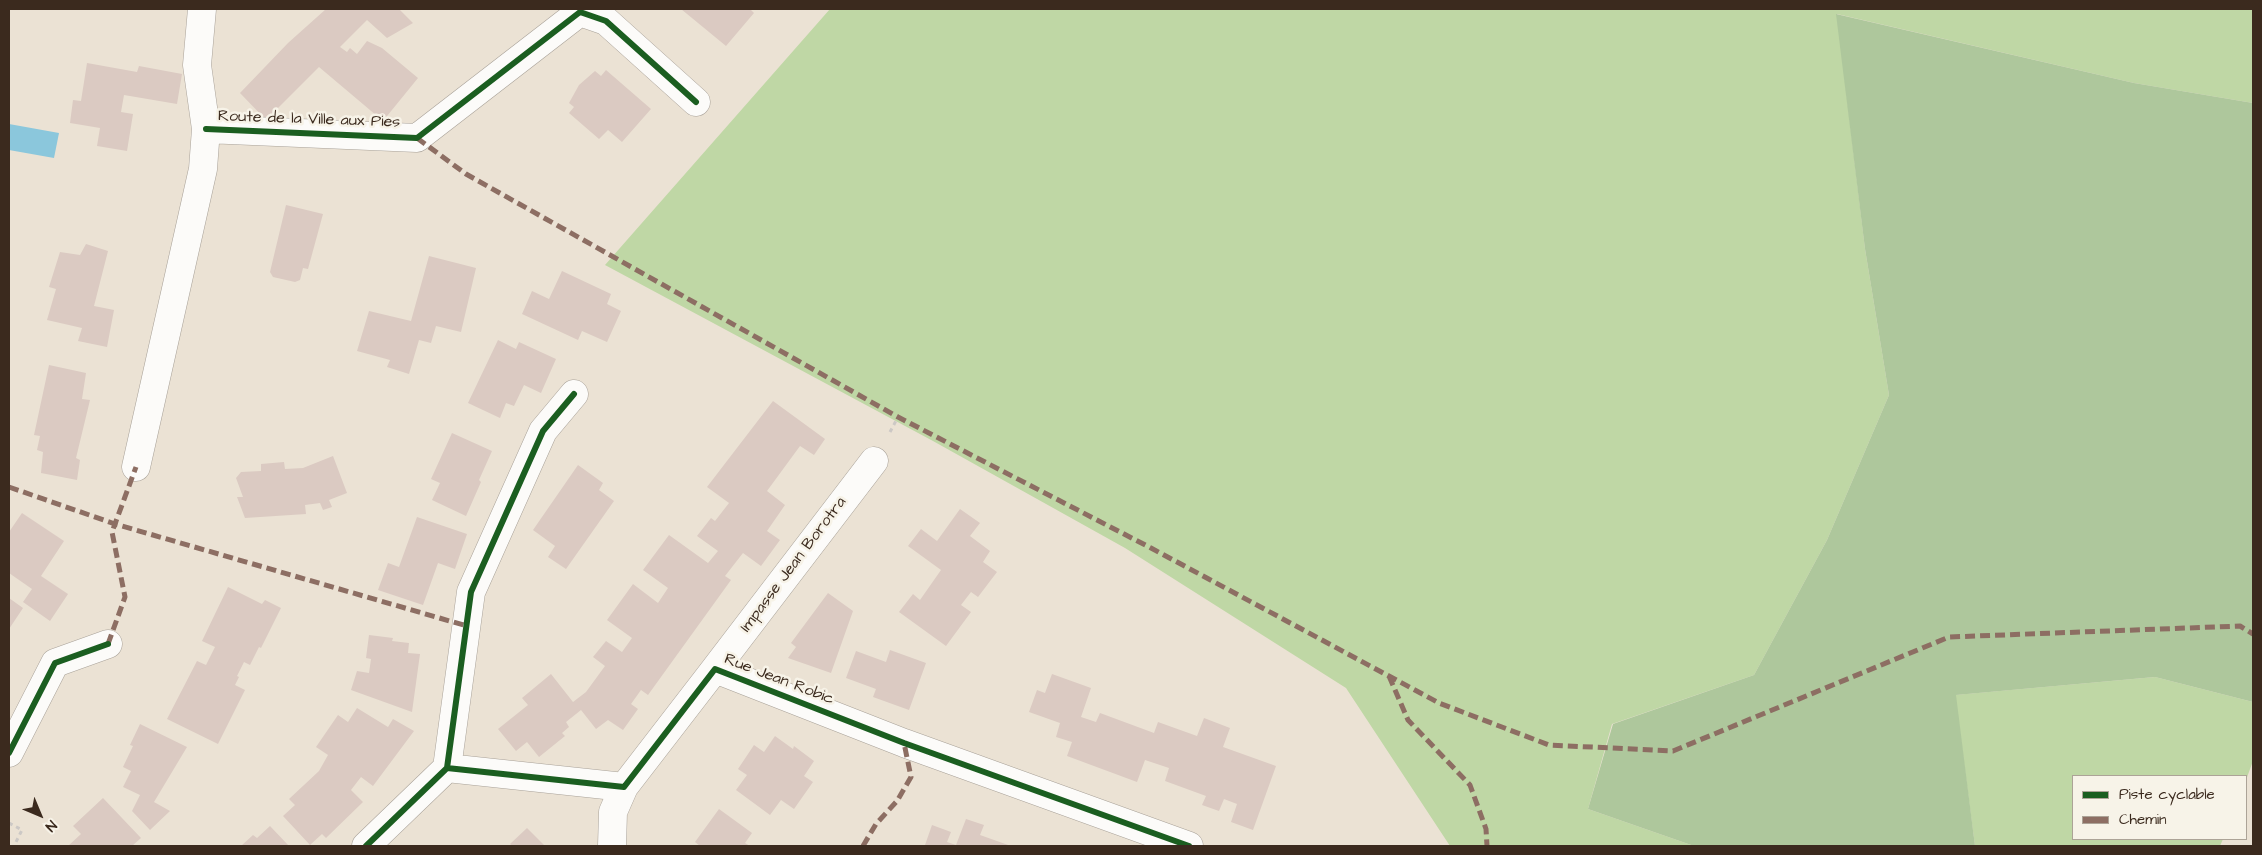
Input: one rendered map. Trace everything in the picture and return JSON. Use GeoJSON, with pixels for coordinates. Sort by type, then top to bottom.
{"type":"FeatureCollection","features":[{"type":"Feature","properties":{"kind":"street","name":"Route de la Ville aux Pies"},"geometry":{"type":"LineString","coordinates":[[136,467],[203,170],[206,129],[197,66],[202,9]]}},
{"type":"Feature","properties":{"kind":"street","name":"Route de la Ville aux Pies"},"geometry":{"type":"LineString","coordinates":[[206,129],[417,138],[580,12],[606,21],[696,102]]}},
{"type":"Feature","properties":{"kind":"street"},"geometry":{"type":"LineString","coordinates":[[366,846],[447,768],[471,592],[543,431],[574,394]]}},
{"type":"Feature","properties":{"kind":"street","name":"Impasse Jean Borotra"},"geometry":{"type":"LineString","coordinates":[[715,668],[874,461]]}},
{"type":"Feature","properties":{"kind":"street"},"geometry":{"type":"LineString","coordinates":[[9,753],[16,720],[55,663],[108,644]]}},
{"type":"Feature","properties":{"kind":"street","name":"Rue Jean Robic"},"geometry":{"type":"LineString","coordinates":[[612,846],[613,812],[624,787],[715,668],[904,743],[1189,846]]}},
{"type":"Feature","properties":{"kind":"street"},"geometry":{"type":"LineString","coordinates":[[447,768],[624,787]]}},
{"type":"Feature","properties":{"kind":"path"},"geometry":{"type":"LineString","coordinates":[[9,823],[22,830],[14,846]]}},
{"type":"Feature","properties":{"kind":"green space"},"geometry":{"type":"Polygon","coordinates":[[[830,9],[2253,9],[2253,103],[2134,83],[1837,14],[1865,249],[1889,395],[1827,540],[1754,675],[1612,724],[1588,809],[1694,846],[1450,846],[1346,688],[1125,548],[933,441],[605,265],[830,9]]]}},
{"type":"Feature","properties":{"kind":"green space"},"geometry":{"type":"Polygon","coordinates":[[[1836,14],[2134,83],[2253,103],[2253,702],[2155,677],[1956,695],[1975,846],[1694,846],[1588,809],[1613,724],[1754,675],[1827,540],[1889,395],[1865,249],[1836,14]]]}},
{"type":"Feature","properties":{"kind":"green space"},"geometry":{"type":"Polygon","coordinates":[[[2155,677],[2253,702],[2253,761],[2247,777],[2247,775],[2072,775],[2072,840],[2223,840],[2220,846],[1975,846],[1955,695],[2155,677]]]}},
{"type":"Feature","properties":{"kind":"water"},"geometry":{"type":"Polygon","coordinates":[[[9,124],[59,133],[54,158],[9,150],[9,124]]]}},
{"type":"Feature","properties":{"kind":"building"},"geometry":{"type":"Polygon","coordinates":[[[326,9],[399,9],[413,23],[387,38],[367,20],[340,47],[347,52],[350,48],[357,54],[367,41],[382,48],[418,78],[383,121],[319,67],[266,120],[240,93],[288,43],[326,9]]]}},
{"type":"Feature","properties":{"kind":"building"},"geometry":{"type":"Polygon","coordinates":[[[681,9],[750,9],[754,13],[726,46],[681,9]]]}},
{"type":"Feature","properties":{"kind":"building"},"geometry":{"type":"Polygon","coordinates":[[[87,63],[137,72],[139,66],[182,74],[177,104],[124,95],[121,112],[133,114],[127,151],[97,146],[100,128],[70,123],[73,100],[81,101],[87,63]]]}},
{"type":"Feature","properties":{"kind":"building"},"geometry":{"type":"Polygon","coordinates":[[[606,70],[651,109],[622,142],[608,130],[599,139],[569,113],[574,107],[569,103],[579,85],[595,71],[601,76],[606,70]]]}},
{"type":"Feature","properties":{"kind":"building"},"geometry":{"type":"Polygon","coordinates":[[[286,205],[323,214],[308,269],[303,268],[300,280],[295,282],[273,277],[270,272],[286,205]]]}},
{"type":"Feature","properties":{"kind":"building"},"geometry":{"type":"Polygon","coordinates":[[[86,244],[108,251],[94,306],[114,310],[107,347],[78,341],[82,328],[47,320],[56,289],[49,287],[60,252],[80,255],[86,244]]]}},
{"type":"Feature","properties":{"kind":"building"},"geometry":{"type":"Polygon","coordinates":[[[429,256],[476,268],[461,332],[436,326],[431,343],[419,340],[409,374],[387,367],[390,360],[357,351],[369,311],[411,321],[429,256]]]}},
{"type":"Feature","properties":{"kind":"building"},"geometry":{"type":"Polygon","coordinates":[[[562,271],[611,294],[607,304],[621,311],[607,342],[582,331],[578,340],[522,314],[532,291],[549,299],[562,271]]]}},
{"type":"Feature","properties":{"kind":"building"},"geometry":{"type":"Polygon","coordinates":[[[498,340],[516,349],[519,342],[556,359],[541,393],[524,385],[514,406],[506,403],[500,418],[468,403],[498,340]]]}},
{"type":"Feature","properties":{"kind":"building"},"geometry":{"type":"Polygon","coordinates":[[[49,365],[86,373],[82,399],[90,400],[76,458],[80,460],[77,480],[41,473],[43,452],[37,450],[40,436],[34,435],[49,365]]]}},
{"type":"Feature","properties":{"kind":"building"},"geometry":{"type":"Polygon","coordinates":[[[773,401],[825,439],[814,455],[800,446],[767,491],[785,505],[767,531],[780,540],[761,566],[743,553],[725,576],[731,580],[648,695],[641,690],[631,704],[638,709],[623,730],[608,720],[596,729],[581,710],[566,722],[569,727],[562,733],[565,736],[539,757],[527,742],[516,751],[498,729],[528,705],[522,698],[551,674],[573,702],[586,692],[605,666],[593,657],[606,641],[622,652],[632,638],[607,620],[633,584],[658,603],[668,588],[643,570],[669,535],[708,563],[718,551],[697,536],[711,518],[715,521],[729,503],[707,487],[773,401]]]}},
{"type":"Feature","properties":{"kind":"building"},"geometry":{"type":"Polygon","coordinates":[[[452,433],[492,451],[466,516],[432,500],[440,483],[431,479],[452,433]]]}},
{"type":"Feature","properties":{"kind":"building"},"geometry":{"type":"Polygon","coordinates":[[[333,456],[347,493],[329,500],[332,507],[323,510],[320,503],[305,505],[306,514],[245,518],[237,497],[243,497],[236,478],[241,472],[261,471],[261,464],[284,462],[285,469],[303,468],[333,456]]]}},
{"type":"Feature","properties":{"kind":"building"},"geometry":{"type":"Polygon","coordinates":[[[578,465],[603,483],[599,490],[614,501],[566,569],[548,557],[555,546],[533,530],[578,465]]]}},
{"type":"Feature","properties":{"kind":"building"},"geometry":{"type":"Polygon","coordinates":[[[960,509],[980,523],[970,536],[990,551],[983,562],[997,572],[978,597],[971,592],[961,605],[971,612],[946,646],[899,612],[913,594],[920,600],[941,570],[908,546],[921,529],[937,541],[960,509]]]}},
{"type":"Feature","properties":{"kind":"building"},"geometry":{"type":"Polygon","coordinates":[[[22,513],[64,541],[41,576],[68,594],[50,621],[23,602],[32,589],[9,573],[9,532],[22,513]]]}},
{"type":"Feature","properties":{"kind":"building"},"geometry":{"type":"Polygon","coordinates":[[[417,517],[467,534],[455,569],[438,563],[423,605],[378,590],[388,563],[399,567],[417,517]]]}},
{"type":"Feature","properties":{"kind":"building"},"geometry":{"type":"Polygon","coordinates":[[[228,587],[262,604],[265,600],[281,608],[261,648],[259,647],[250,665],[244,662],[237,676],[239,677],[235,685],[245,690],[218,744],[167,719],[197,661],[206,665],[215,647],[202,641],[228,587]]]}},
{"type":"Feature","properties":{"kind":"building"},"geometry":{"type":"Polygon","coordinates":[[[828,593],[853,611],[831,673],[788,658],[796,647],[791,643],[828,593]]]}},
{"type":"Feature","properties":{"kind":"building"},"geometry":{"type":"Polygon","coordinates":[[[9,598],[23,608],[9,629],[9,598]]]}},
{"type":"Feature","properties":{"kind":"building"},"geometry":{"type":"Polygon","coordinates":[[[369,635],[393,638],[392,641],[409,643],[408,653],[420,654],[412,712],[351,690],[357,671],[369,673],[371,659],[366,658],[369,635]]]}},
{"type":"Feature","properties":{"kind":"building"},"geometry":{"type":"Polygon","coordinates":[[[890,650],[926,663],[909,710],[873,697],[876,689],[846,678],[856,651],[886,662],[890,650]]]}},
{"type":"Feature","properties":{"kind":"building"},"geometry":{"type":"Polygon","coordinates":[[[1052,674],[1091,688],[1081,717],[1096,722],[1100,713],[1154,733],[1158,722],[1197,736],[1204,718],[1230,728],[1223,747],[1276,766],[1253,830],[1231,822],[1237,804],[1224,799],[1219,811],[1202,805],[1206,796],[1165,781],[1169,768],[1145,760],[1137,782],[1067,756],[1072,742],[1056,737],[1060,723],[1029,712],[1037,690],[1045,693],[1052,674]]]}},
{"type":"Feature","properties":{"kind":"building"},"geometry":{"type":"Polygon","coordinates":[[[357,708],[388,727],[393,719],[414,731],[373,786],[361,777],[351,790],[363,802],[326,838],[322,834],[310,845],[283,816],[295,805],[289,799],[319,771],[328,755],[316,747],[338,715],[348,722],[357,708]]]}},
{"type":"Feature","properties":{"kind":"building"},"geometry":{"type":"Polygon","coordinates":[[[140,724],[187,747],[154,802],[170,811],[150,830],[132,811],[140,795],[123,787],[131,771],[123,767],[133,746],[130,745],[140,724]]]}},
{"type":"Feature","properties":{"kind":"building"},"geometry":{"type":"Polygon","coordinates":[[[775,736],[793,749],[794,746],[814,761],[804,776],[813,782],[794,809],[781,800],[770,815],[736,790],[747,775],[738,769],[754,745],[764,752],[775,736]]]}},
{"type":"Feature","properties":{"kind":"building"},"geometry":{"type":"Polygon","coordinates":[[[103,798],[141,838],[132,846],[68,846],[81,834],[73,826],[103,798]]]}},
{"type":"Feature","properties":{"kind":"building"},"geometry":{"type":"Polygon","coordinates":[[[719,809],[752,833],[745,843],[750,846],[700,846],[695,842],[719,809]]]}},
{"type":"Feature","properties":{"kind":"building"},"geometry":{"type":"Polygon","coordinates":[[[966,819],[984,825],[980,835],[1011,846],[925,845],[932,825],[951,832],[947,842],[956,845],[966,819]]]}},
{"type":"Feature","properties":{"kind":"building"},"geometry":{"type":"Polygon","coordinates":[[[270,826],[289,846],[241,846],[253,835],[257,838],[270,826]]]}},
{"type":"Feature","properties":{"kind":"building"},"geometry":{"type":"Polygon","coordinates":[[[527,828],[545,846],[512,846],[510,844],[527,828]]]}},
{"type":"Feature","properties":{"kind":"marked path"},"geometry":{"type":"LineString","coordinates":[[417,138],[466,174],[898,417],[1151,548],[1439,703],[1549,745],[1673,751],[1949,637],[2240,626],[2253,634]]}},
{"type":"Feature","properties":{"kind":"marked path"},"geometry":{"type":"LineString","coordinates":[[108,644],[125,597],[112,532],[136,467]]}},
{"type":"Feature","properties":{"kind":"marked path"},"geometry":{"type":"LineString","coordinates":[[9,487],[115,524],[467,626]]}},
{"type":"Feature","properties":{"kind":"marked path"},"geometry":{"type":"LineString","coordinates":[[1389,676],[1408,720],[1470,785],[1486,829],[1487,846]]}},
{"type":"Feature","properties":{"kind":"marked path"},"geometry":{"type":"LineString","coordinates":[[863,846],[876,824],[897,801],[911,777],[904,743]]}},
{"type":"Feature","properties":{"kind":"cycle path"},"geometry":{"type":"LineString","coordinates":[[206,129],[417,138],[580,12],[606,21],[696,102]]}},
{"type":"Feature","properties":{"kind":"cycle path"},"geometry":{"type":"LineString","coordinates":[[447,768],[471,592],[543,431],[574,394]]}},
{"type":"Feature","properties":{"kind":"cycle path"},"geometry":{"type":"LineString","coordinates":[[9,753],[55,663],[108,644]]}},
{"type":"Feature","properties":{"kind":"cycle path"},"geometry":{"type":"LineString","coordinates":[[366,846],[447,768],[624,787],[715,669],[904,743],[1189,846]]}}]}
